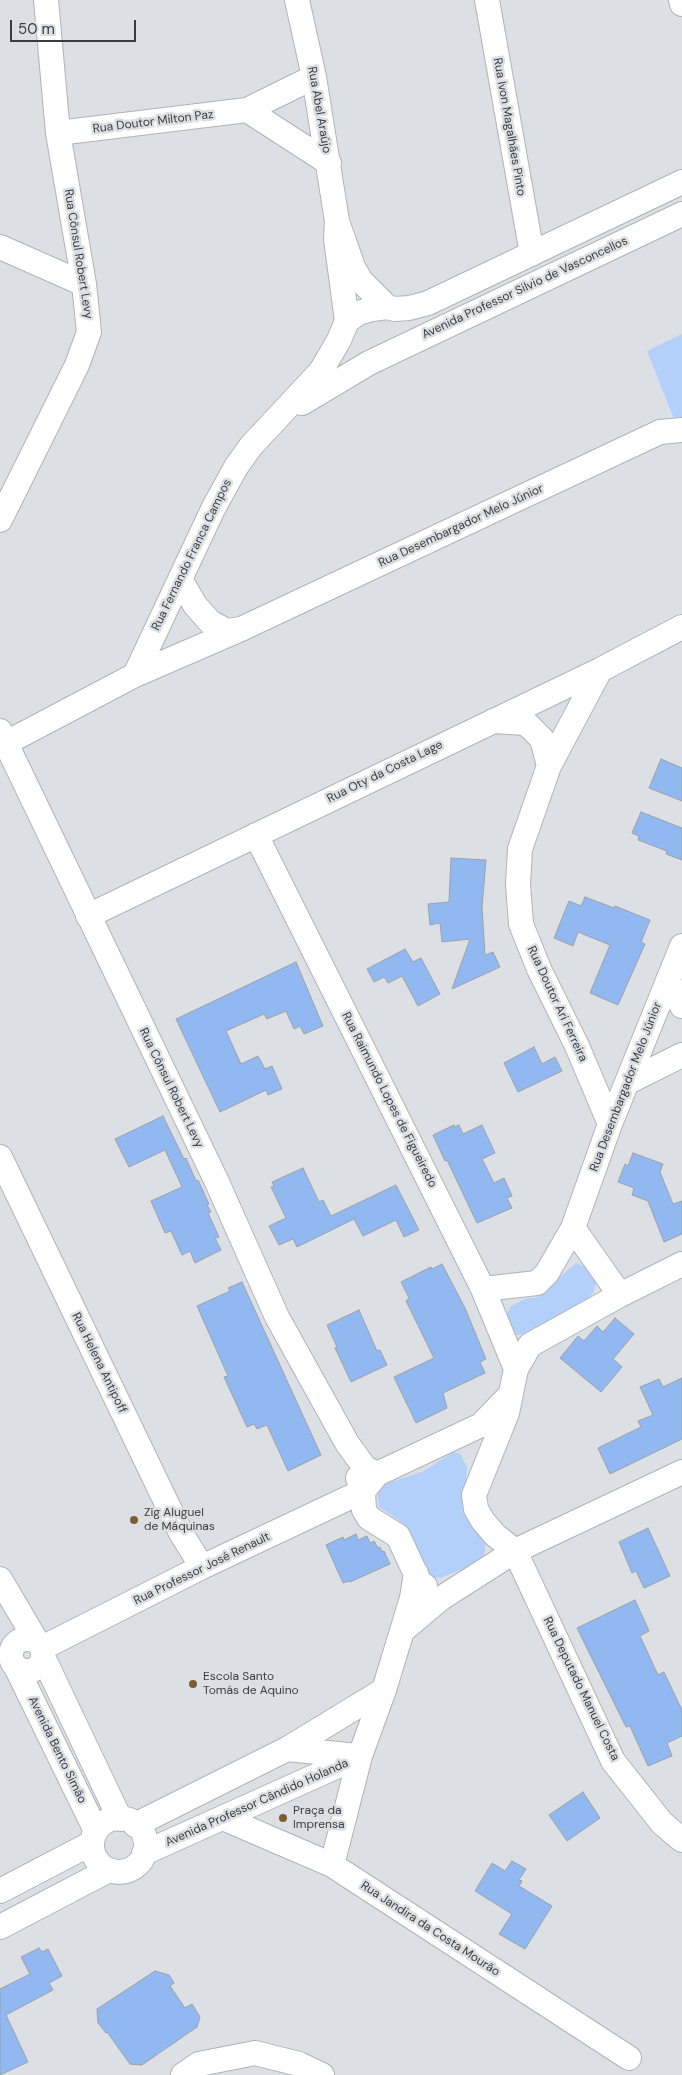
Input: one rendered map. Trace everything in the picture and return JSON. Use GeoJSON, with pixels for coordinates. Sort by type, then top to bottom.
{"type":"FeatureCollection","features":[{"type":"Feature","properties":{"kind":"street","name":"Rua Cônsul Robert Levy"},"geometry":{"type":"LineString","coordinates":[[0,520],[77,365],[89,332],[84,284],[58,133],[46,0]]}},
{"type":"Feature","properties":{"kind":"street","name":"Rua Abel Araújo"},"geometry":{"type":"LineString","coordinates":[[297,0],[314,77],[337,221],[336,239],[343,330]]}},
{"type":"Feature","properties":{"kind":"street","name":"Rua Ivon Magalhães Pinto"},"geometry":{"type":"LineString","coordinates":[[487,0],[532,254]]}},
{"type":"Feature","properties":{"kind":"street","name":"Rua Doutor Milton Paz"},"geometry":{"type":"LineString","coordinates":[[58,133],[247,110],[314,77]]}},
{"type":"Feature","properties":{"kind":"street"},"geometry":{"type":"LineString","coordinates":[[247,110],[329,164]]}},
{"type":"Feature","properties":{"kind":"street"},"geometry":{"type":"LineString","coordinates":[[369,363],[343,330],[366,310],[419,306],[682,182]]}},
{"type":"Feature","properties":{"kind":"street","name":"Avenida Professor Silvio de Vasconcellos"},"geometry":{"type":"LineString","coordinates":[[369,363],[682,214]]}},
{"type":"Feature","properties":{"kind":"street","name":"Rua Abel Araújo"},"geometry":{"type":"LineString","coordinates":[[337,221],[353,267],[361,281],[387,307]]}},
{"type":"Feature","properties":{"kind":"street"},"geometry":{"type":"LineString","coordinates":[[0,247],[84,284]]}},
{"type":"Feature","properties":{"kind":"street","name":"Rua Fernando Franca Campos"},"geometry":{"type":"LineString","coordinates":[[135,675],[213,509],[236,467],[251,446],[321,371],[343,330]]}},
{"type":"Feature","properties":{"kind":"street","name":"Rua Fernando Franca Campos"},"geometry":{"type":"LineString","coordinates":[[277,418],[369,363]]}},
{"type":"Feature","properties":{"kind":"street","name":"Rua Desembargador Melo Júnior"},"geometry":{"type":"LineString","coordinates":[[3,737],[135,675],[241,629],[660,432],[682,430]]}},
{"type":"Feature","properties":{"kind":"street"},"geometry":{"type":"LineString","coordinates":[[180,579],[195,605],[210,622],[227,631],[241,629]]}},
{"type":"Feature","properties":{"kind":"street","name":"Rua Oty da Costa Lage"},"geometry":{"type":"LineString","coordinates":[[88,916],[600,670],[682,627]]}},
{"type":"Feature","properties":{"kind":"street","name":"Rua Doutor Ari Ferreira"},"geometry":{"type":"LineString","coordinates":[[600,670],[549,766],[520,849],[518,884],[521,924],[539,969],[577,1046],[610,1124]]}},
{"type":"Feature","properties":{"kind":"street"},"geometry":{"type":"LineString","coordinates":[[492,721],[526,723],[542,739],[549,766]]}},
{"type":"Feature","properties":{"kind":"street","name":"Rua Cônsul Robert Levy"},"geometry":{"type":"LineString","coordinates":[[3,737],[216,1180],[277,1317],[347,1443],[365,1468],[370,1483]]}},
{"type":"Feature","properties":{"kind":"street","name":"Rua Raimundo Lopes de Figueiredo"},"geometry":{"type":"LineString","coordinates":[[256,834],[484,1289],[516,1369]]}},
{"type":"Feature","properties":{"kind":"street","name":"Rua Desembargador Melo Júnior"},"geometry":{"type":"LineString","coordinates":[[484,1289],[537,1283],[547,1273],[573,1228],[610,1124],[682,946]]}},
{"type":"Feature","properties":{"kind":"street"},"geometry":{"type":"LineString","coordinates":[[668,980],[682,1006]]}},
{"type":"Feature","properties":{"kind":"street"},"geometry":{"type":"LineString","coordinates":[[628,1082],[682,1055]]}},
{"type":"Feature","properties":{"kind":"street","name":"Rua Helena Antipoff"},"geometry":{"type":"LineString","coordinates":[[0,1157],[180,1533],[202,1567]]}},
{"type":"Feature","properties":{"kind":"street"},"geometry":{"type":"LineString","coordinates":[[573,1228],[620,1295]]}},
{"type":"Feature","properties":{"kind":"street"},"geometry":{"type":"LineString","coordinates":[[515,1550],[495,1535],[476,1509],[474,1496],[507,1413],[516,1369],[530,1345],[620,1295],[682,1264]]}},
{"type":"Feature","properties":{"kind":"street"},"geometry":{"type":"LineString","coordinates":[[440,1598],[420,1582],[398,1536],[369,1518],[364,1510],[370,1483],[481,1425],[510,1394]]}},
{"type":"Feature","properties":{"kind":"street"},"geometry":{"type":"LineString","coordinates":[[455,1438],[477,1457],[482,1472]]}},
{"type":"Feature","properties":{"kind":"street"},"geometry":{"type":"LineString","coordinates":[[402,1631],[440,1598],[515,1550],[682,1472]]}},
{"type":"Feature","properties":{"kind":"street","name":"Rua Professor José Renault"},"geometry":{"type":"LineString","coordinates":[[8,1658],[26,1672],[34,1670],[41,1665],[41,1649],[370,1483]]}},
{"type":"Feature","properties":{"kind":"street"},"geometry":{"type":"LineString","coordinates":[[492,1566],[495,1535]]}},
{"type":"Feature","properties":{"kind":"street","name":"Rua Deputado Manuel Costa"},"geometry":{"type":"LineString","coordinates":[[515,1550],[613,1761],[662,1823],[682,1840]]}},
{"type":"Feature","properties":{"kind":"street","name":"Avenida Professor Cândido Holanda"},"geometry":{"type":"LineString","coordinates":[[144,1853],[360,1756],[384,1690],[412,1598],[416,1573]]}},
{"type":"Feature","properties":{"kind":"street"},"geometry":{"type":"LineString","coordinates":[[0,1579],[41,1649],[128,1822],[144,1837],[142,1859],[133,1868],[121,1872],[109,1870],[97,1861],[93,1852],[94,1837],[102,1824],[111,1820],[128,1822],[287,1748],[384,1690]]}},
{"type":"Feature","properties":{"kind":"street","name":"Avenida Bento Simão"},"geometry":{"type":"LineString","coordinates":[[8,1658],[94,1837]]}},
{"type":"Feature","properties":{"kind":"street"},"geometry":{"type":"LineString","coordinates":[[287,1748],[360,1756],[332,1865]]}},
{"type":"Feature","properties":{"kind":"street","name":"Rua Jandira da Costa Mourão"},"geometry":{"type":"LineString","coordinates":[[222,1818],[332,1865],[629,2058]]}},
{"type":"Feature","properties":{"kind":"street"},"geometry":{"type":"LineString","coordinates":[[0,1891],[94,1837]]}},
{"type":"Feature","properties":{"kind":"street"},"geometry":{"type":"LineString","coordinates":[[0,1927],[109,1870]]}},
{"type":"Feature","properties":{"kind":"street"},"geometry":{"type":"LineString","coordinates":[[192,2071],[255,2053],[299,2064],[322,2075]]}},
{"type":"Feature","properties":{"kind":"shaded area"},"geometry":{"type":"Polygon","coordinates":[[[682,334],[682,419],[674,419],[647,351],[682,334]]]}},
{"type":"Feature","properties":{"kind":"shaded area"},"geometry":{"type":"Polygon","coordinates":[[[576,1263],[590,1269],[596,1283],[593,1293],[586,1301],[529,1333],[517,1335],[505,1317],[511,1306],[527,1298],[536,1298],[576,1263]]]}},
{"type":"Feature","properties":{"kind":"shaded area"},"geometry":{"type":"Polygon","coordinates":[[[453,1452],[460,1454],[467,1467],[464,1508],[468,1519],[485,1544],[485,1551],[484,1556],[471,1566],[440,1578],[432,1577],[423,1572],[411,1535],[400,1521],[379,1507],[378,1492],[385,1484],[424,1471],[453,1452]]]}},
{"type":"Feature","properties":{"kind":"building"},"geometry":{"type":"Polygon","coordinates":[[[661,759],[682,768],[682,801],[649,788],[661,759]]]}},
{"type":"Feature","properties":{"kind":"building"},"geometry":{"type":"Polygon","coordinates":[[[641,812],[682,828],[682,860],[666,854],[667,851],[638,840],[639,836],[632,833],[641,812]]]}},
{"type":"Feature","properties":{"kind":"building"},"geometry":{"type":"Polygon","coordinates":[[[451,858],[486,860],[482,907],[485,955],[493,952],[500,967],[452,989],[470,939],[442,942],[440,923],[430,925],[428,904],[449,902],[451,858]]]}},
{"type":"Feature","properties":{"kind":"building"},"geometry":{"type":"Polygon","coordinates":[[[585,897],[614,908],[615,906],[650,920],[641,942],[645,944],[618,1005],[590,993],[610,945],[578,932],[573,946],[554,938],[569,901],[581,906],[585,897]]]}},
{"type":"Feature","properties":{"kind":"building"},"geometry":{"type":"Polygon","coordinates":[[[405,949],[413,962],[421,958],[440,994],[418,1006],[402,976],[388,983],[384,977],[374,982],[367,969],[405,949]]]}},
{"type":"Feature","properties":{"kind":"building"},"geometry":{"type":"Polygon","coordinates":[[[296,962],[323,1026],[304,1034],[300,1026],[294,1029],[286,1011],[267,1019],[264,1014],[226,1031],[241,1064],[258,1056],[265,1069],[272,1066],[282,1089],[268,1095],[266,1090],[220,1112],[176,1019],[296,962]]]}},
{"type":"Feature","properties":{"kind":"building"},"geometry":{"type":"Polygon","coordinates":[[[534,1047],[542,1064],[555,1057],[562,1071],[518,1092],[504,1063],[534,1047]]]}},
{"type":"Feature","properties":{"kind":"building"},"geometry":{"type":"Polygon","coordinates":[[[163,1116],[196,1181],[198,1180],[209,1204],[207,1205],[211,1212],[208,1213],[219,1237],[215,1238],[221,1250],[195,1263],[190,1251],[182,1255],[171,1231],[165,1233],[151,1201],[182,1187],[165,1150],[129,1167],[115,1139],[163,1116]]]}},
{"type":"Feature","properties":{"kind":"building"},"geometry":{"type":"Polygon","coordinates":[[[454,1125],[455,1127],[459,1125],[463,1134],[482,1125],[495,1153],[482,1159],[494,1183],[504,1178],[512,1196],[507,1198],[512,1208],[477,1223],[433,1135],[454,1125]]]}},
{"type":"Feature","properties":{"kind":"building"},"geometry":{"type":"Polygon","coordinates":[[[633,1153],[663,1164],[660,1172],[673,1204],[682,1201],[682,1234],[664,1242],[648,1201],[632,1195],[634,1188],[618,1182],[625,1164],[628,1166],[633,1153]]]}},
{"type":"Feature","properties":{"kind":"building"},"geometry":{"type":"Polygon","coordinates":[[[303,1168],[319,1202],[323,1200],[331,1216],[396,1185],[419,1230],[404,1237],[396,1220],[363,1236],[354,1219],[297,1247],[293,1239],[279,1245],[269,1226],[286,1218],[271,1187],[274,1186],[272,1182],[303,1168]]]}},
{"type":"Feature","properties":{"kind":"building"},"geometry":{"type":"Polygon","coordinates":[[[442,1264],[465,1308],[486,1359],[480,1362],[485,1373],[443,1393],[447,1408],[416,1423],[394,1377],[434,1358],[406,1301],[409,1298],[401,1282],[431,1267],[432,1269],[442,1264]]]}},
{"type":"Feature","properties":{"kind":"building"},"geometry":{"type":"Polygon","coordinates":[[[242,1282],[321,1455],[288,1471],[267,1425],[257,1429],[254,1424],[247,1427],[224,1377],[228,1376],[197,1306],[230,1291],[228,1288],[242,1282]]]}},
{"type":"Feature","properties":{"kind":"building"},"geometry":{"type":"Polygon","coordinates":[[[359,1310],[377,1351],[380,1350],[387,1365],[351,1382],[335,1348],[337,1347],[327,1325],[359,1310]]]}},
{"type":"Feature","properties":{"kind":"building"},"geometry":{"type":"Polygon","coordinates":[[[615,1318],[634,1334],[613,1359],[622,1367],[601,1392],[560,1358],[578,1336],[584,1341],[597,1326],[603,1332],[615,1318]]]}},
{"type":"Feature","properties":{"kind":"building"},"geometry":{"type":"Polygon","coordinates":[[[682,1378],[682,1439],[610,1474],[598,1448],[641,1427],[638,1421],[653,1415],[640,1387],[659,1379],[663,1387],[682,1378]]]}},
{"type":"Feature","properties":{"kind":"building"},"geometry":{"type":"Polygon","coordinates":[[[648,1528],[670,1576],[644,1588],[636,1571],[632,1573],[619,1542],[648,1528]]]}},
{"type":"Feature","properties":{"kind":"building"},"geometry":{"type":"Polygon","coordinates":[[[356,1534],[358,1540],[367,1536],[370,1543],[374,1541],[382,1552],[384,1551],[390,1564],[350,1582],[343,1583],[326,1545],[343,1537],[344,1540],[356,1534]]]}},
{"type":"Feature","properties":{"kind":"building"},"geometry":{"type":"Polygon","coordinates":[[[635,1600],[649,1631],[640,1636],[658,1675],[664,1672],[682,1710],[682,1736],[667,1743],[672,1756],[648,1766],[630,1726],[626,1727],[577,1628],[635,1600]]]}},
{"type":"Feature","properties":{"kind":"building"},"geometry":{"type":"Polygon","coordinates":[[[583,1792],[600,1818],[567,1841],[549,1815],[583,1792]]]}},
{"type":"Feature","properties":{"kind":"building"},"geometry":{"type":"Polygon","coordinates":[[[512,1861],[526,1869],[519,1880],[522,1881],[519,1886],[552,1906],[525,1949],[499,1934],[512,1914],[475,1891],[492,1863],[505,1871],[512,1861]]]}},
{"type":"Feature","properties":{"kind":"building"},"geometry":{"type":"Polygon","coordinates":[[[39,1948],[42,1952],[48,1949],[62,1976],[49,1983],[53,1990],[6,2015],[28,2062],[0,2075],[0,1989],[30,1974],[21,1957],[39,1948]]]}},
{"type":"Feature","properties":{"kind":"building"},"geometry":{"type":"Polygon","coordinates":[[[155,1971],[169,1975],[174,1983],[170,1986],[185,2008],[192,2004],[200,2017],[197,2027],[142,2065],[130,2064],[107,2032],[98,2023],[97,2009],[155,1971]]]}},
{"type":"Feature","properties":{"kind":"place","name":"Zig Aluguel de Máquinas"},"geometry":{"type":"Point","coordinates":[134,1520]}},
{"type":"Feature","properties":{"kind":"place","name":"Escola Santo Tomás de Aquino"},"geometry":{"type":"Point","coordinates":[193,1684]}},
{"type":"Feature","properties":{"kind":"place","name":"Praça da Imprensa"},"geometry":{"type":"Point","coordinates":[283,1818]}}]}
